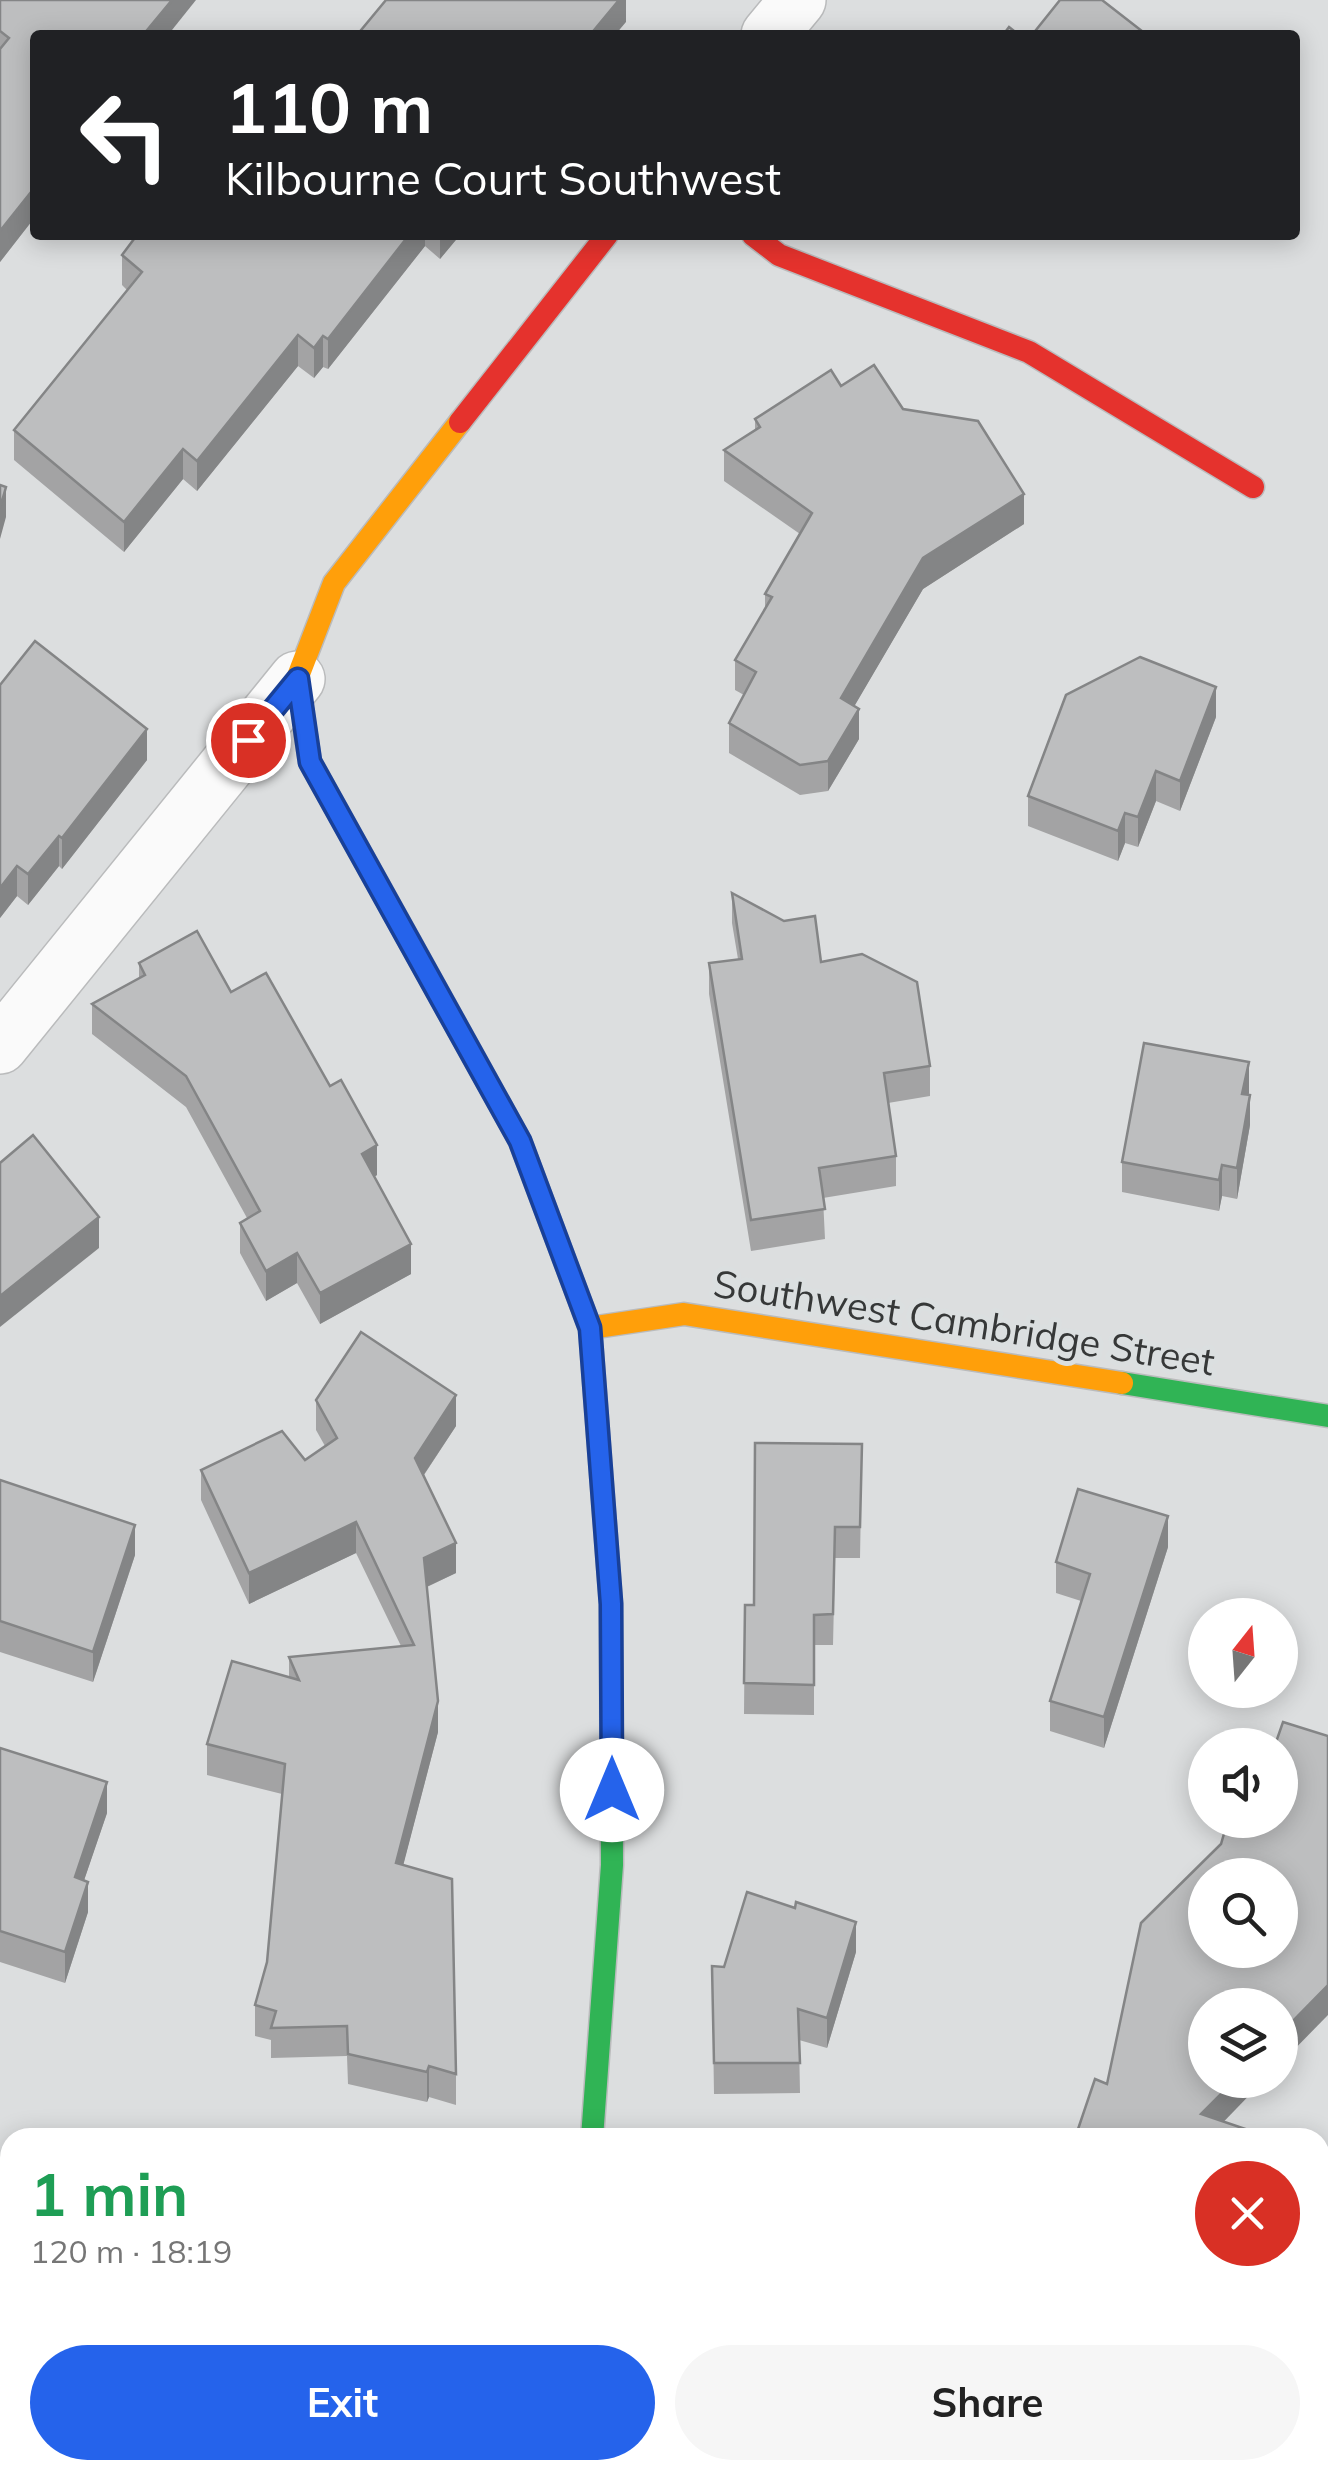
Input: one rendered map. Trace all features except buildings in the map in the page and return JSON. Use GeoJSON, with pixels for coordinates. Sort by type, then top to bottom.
{"type":"FeatureCollection","features":[{"type":"Feature","properties":{"kind":"street"},"geometry":{"type":"LineString","coordinates":[[773,30],[798,0]]}},
{"type":"Feature","properties":{"kind":"street"},"geometry":{"type":"LineString","coordinates":[[0,1046],[298,679],[334,582],[604,240]]}},
{"type":"Feature","properties":{"kind":"street"},"geometry":{"type":"LineString","coordinates":[[760,240],[779,254],[1030,352],[1253,487]]}},
{"type":"Feature","properties":{"kind":"street"},"geometry":{"type":"LineString","coordinates":[[298,679],[310,762],[520,1141],[590,1328],[611,1604],[612,1846],[593,2128]]}},
{"type":"Feature","properties":{"kind":"street","name":"Southwest Cambridge Street"},"geometry":{"type":"LineString","coordinates":[[590,1328],[684,1314],[1328,1416]]}},
{"type":"Feature","properties":{"kind":"traffic: fast"},"geometry":{"type":"LineString","coordinates":[[410,942],[520,1141],[590,1328],[611,1604],[612,1865],[593,2128]]}},
{"type":"Feature","properties":{"kind":"traffic: fast"},"geometry":{"type":"LineString","coordinates":[[1122,1383],[1328,1416]]}},
{"type":"Feature","properties":{"kind":"traffic: slow"},"geometry":{"type":"LineString","coordinates":[[410,942],[310,762],[297,679],[334,583],[460,422]]}},
{"type":"Feature","properties":{"kind":"traffic: slow"},"geometry":{"type":"LineString","coordinates":[[590,1328],[684,1314],[1122,1383]]}},
{"type":"Feature","properties":{"kind":"traffic: jam"},"geometry":{"type":"LineString","coordinates":[[460,422],[603,240]]}},
{"type":"Feature","properties":{"kind":"traffic: jam"},"geometry":{"type":"LineString","coordinates":[[760,240],[779,255],[1029,352],[1253,487]]}},
{"type":"Feature","properties":{"kind":"route"},"geometry":{"type":"LineString","coordinates":[[248,740],[298,679],[310,762],[520,1141],[590,1328],[611,1604],[612,1790]]}}]}
